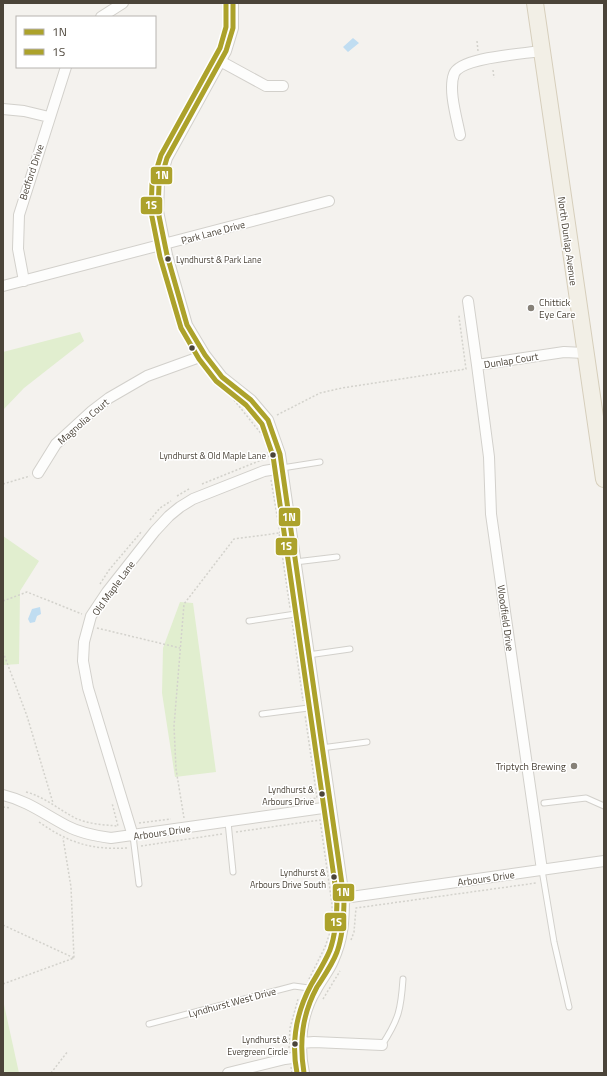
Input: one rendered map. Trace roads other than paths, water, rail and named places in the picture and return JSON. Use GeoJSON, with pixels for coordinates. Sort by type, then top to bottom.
{"type":"FeatureCollection","features":[{"type":"Feature","properties":{"kind":"main road","name":"North Dunlap Avenue"},"geometry":{"type":"LineString","coordinates":[[534,3],[604,479]]}},
{"type":"Feature","properties":{"kind":"street"},"geometry":{"type":"LineString","coordinates":[[103,16],[123,3]]}},
{"type":"Feature","properties":{"kind":"street"},"geometry":{"type":"LineString","coordinates":[[233,3],[233,28],[222,62],[174,145],[162,171],[158,211],[165,244],[187,325],[205,355],[222,376],[251,400],[268,420],[279,451],[282,468],[321,748],[344,898],[344,928],[338,947],[333,962],[316,989],[304,1018],[300,1043],[300,1057],[304,1073]]}},
{"type":"Feature","properties":{"kind":"street"},"geometry":{"type":"LineString","coordinates":[[460,135],[452,84],[454,73],[460,66],[473,61],[541,51]]}},
{"type":"Feature","properties":{"kind":"street"},"geometry":{"type":"LineString","coordinates":[[222,62],[266,86],[283,86]]}},
{"type":"Feature","properties":{"kind":"street","name":"Bedford Drive"},"geometry":{"type":"LineString","coordinates":[[24,281],[18,249],[19,215],[66,68]]}},
{"type":"Feature","properties":{"kind":"street"},"geometry":{"type":"LineString","coordinates":[[3,109],[24,111],[49,117]]}},
{"type":"Feature","properties":{"kind":"street","name":"Park Lane Drive"},"geometry":{"type":"LineString","coordinates":[[3,286],[329,201]]}},
{"type":"Feature","properties":{"kind":"street","name":"Dunlap Court"},"geometry":{"type":"LineString","coordinates":[[468,301],[477,365],[564,352],[585,353]]}},
{"type":"Feature","properties":{"kind":"street","name":"Magnolia Court"},"geometry":{"type":"LineString","coordinates":[[38,473],[56,444],[92,411],[109,398],[147,376],[205,355]]}},
{"type":"Feature","properties":{"kind":"street","name":"Woodfield Drive"},"geometry":{"type":"LineString","coordinates":[[477,365],[489,457],[491,514],[542,870]]}},
{"type":"Feature","properties":{"kind":"street","name":"Old Maple Lane"},"geometry":{"type":"LineString","coordinates":[[133,836],[88,688],[83,661],[85,615],[107,592],[169,516],[180,507],[193,499],[250,477],[282,468]]}},
{"type":"Feature","properties":{"kind":"street","name":"Arbours Drive"},"geometry":{"type":"LineString","coordinates":[[3,795],[40,809],[68,827],[85,833],[111,838],[330,807]]}},
{"type":"Feature","properties":{"kind":"street","name":"Arbours Drive"},"geometry":{"type":"LineString","coordinates":[[344,898],[604,861]]}},
{"type":"Feature","properties":{"kind":"street"},"geometry":{"type":"LineString","coordinates":[[300,1043],[314,1042],[382,1045]]}},
{"type":"Feature","properties":{"kind":"street"},"geometry":{"type":"LineString","coordinates":[[230,1073],[284,1059],[300,1057]]}},
{"type":"Feature","properties":{"kind":"lane"},"geometry":{"type":"LineString","coordinates":[[282,468],[320,462]]}},
{"type":"Feature","properties":{"kind":"lane"},"geometry":{"type":"LineString","coordinates":[[295,562],[337,557]]}},
{"type":"Feature","properties":{"kind":"lane"},"geometry":{"type":"LineString","coordinates":[[249,621],[302,613]]}},
{"type":"Feature","properties":{"kind":"lane"},"geometry":{"type":"LineString","coordinates":[[308,655],[350,649]]}},
{"type":"Feature","properties":{"kind":"lane"},"geometry":{"type":"LineString","coordinates":[[262,714],[316,707]]}},
{"type":"Feature","properties":{"kind":"lane"},"geometry":{"type":"LineString","coordinates":[[321,748],[367,742]]}},
{"type":"Feature","properties":{"kind":"lane"},"geometry":{"type":"LineString","coordinates":[[544,803],[586,798],[604,806]]}},
{"type":"Feature","properties":{"kind":"lane"},"geometry":{"type":"LineString","coordinates":[[228,822],[233,872]]}},
{"type":"Feature","properties":{"kind":"lane"},"geometry":{"type":"LineString","coordinates":[[133,836],[138,884]]}},
{"type":"Feature","properties":{"kind":"lane"},"geometry":{"type":"LineString","coordinates":[[542,870],[554,942],[569,1007]]}},
{"type":"Feature","properties":{"kind":"lane"},"geometry":{"type":"LineString","coordinates":[[382,1045],[395,1025],[398,1017],[403,978]]}},
{"type":"Feature","properties":{"kind":"lane","name":"Lyndhurst West Drive"},"geometry":{"type":"LineString","coordinates":[[149,1024],[294,986],[316,989]]}},
{"type":"Feature","properties":{"kind":"water"},"geometry":{"type":"Polygon","coordinates":[[[353,38],[359,43],[348,52],[343,47],[353,38]]]}},
{"type":"Feature","properties":{"kind":"water"},"geometry":{"type":"Polygon","coordinates":[[[40,607],[41,614],[37,616],[35,622],[30,623],[28,619],[32,609],[40,607]]]}},
{"type":"Feature","properties":{"kind":"place","name":"Lyndhurst & Park Lane"},"geometry":{"type":"Point","coordinates":[168,259]}},
{"type":"Feature","properties":{"kind":"place","name":"Chittick Eye Care"},"geometry":{"type":"Point","coordinates":[531,308]}},
{"type":"Feature","properties":{"kind":"place","name":"Lyndhurst & Old Maple Lane"},"geometry":{"type":"Point","coordinates":[273,455]}},
{"type":"Feature","properties":{"kind":"place","name":"Triptych Brewing"},"geometry":{"type":"Point","coordinates":[574,766]}},
{"type":"Feature","properties":{"kind":"place","name":"Lyndhurst & Arbours Drive"},"geometry":{"type":"Point","coordinates":[322,794]}},
{"type":"Feature","properties":{"kind":"place","name":"Lyndhurst & Arbours Drive South"},"geometry":{"type":"Point","coordinates":[334,877]}},
{"type":"Feature","properties":{"kind":"place","name":"Lyndhurst & Evergreen Circle"},"geometry":{"type":"Point","coordinates":[295,1044]}}]}
